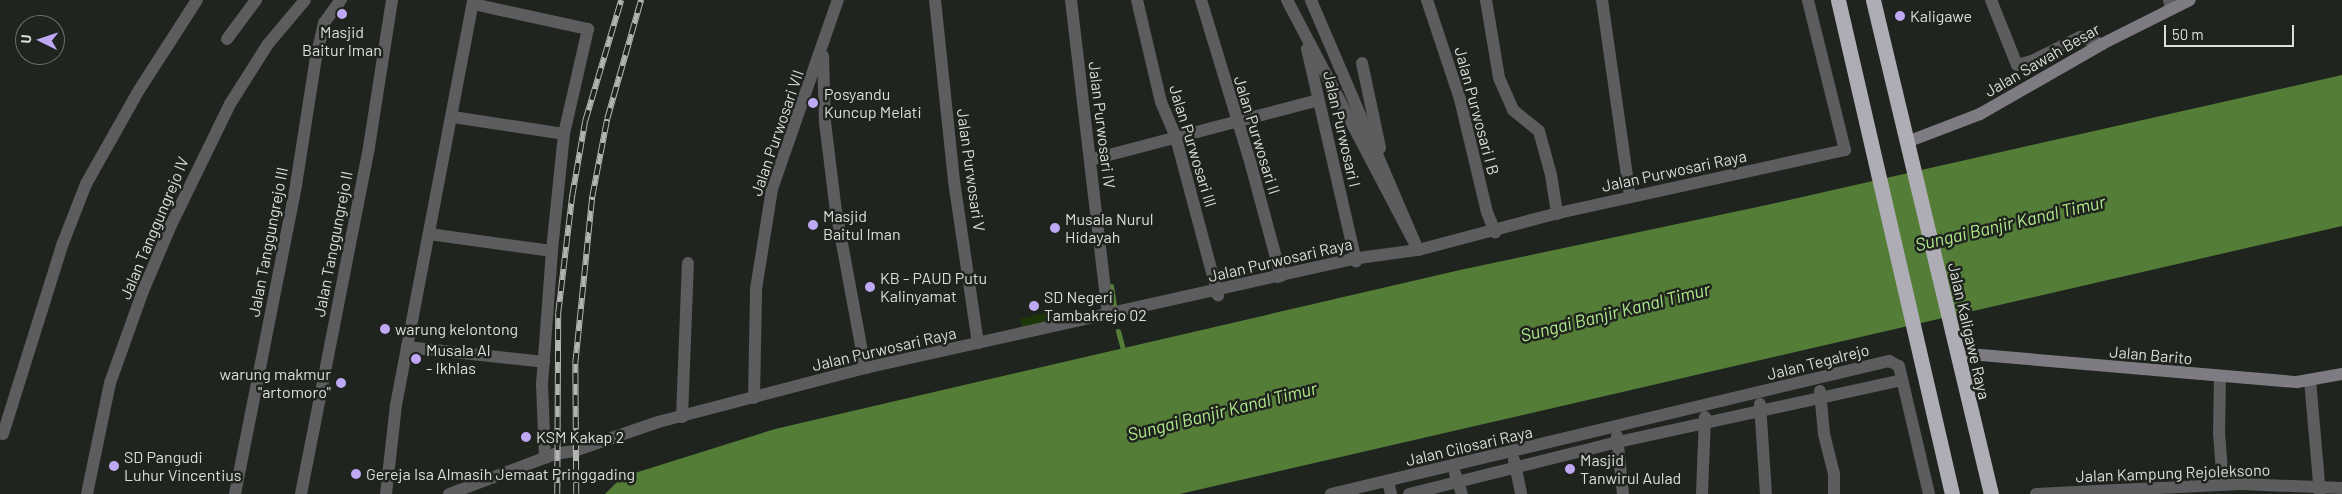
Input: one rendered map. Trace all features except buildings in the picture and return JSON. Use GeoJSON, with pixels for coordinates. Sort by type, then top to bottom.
{"type":"FeatureCollection","features":[{"type":"Feature","properties":{"kind":"highway"},"geometry":{"type":"LineString","coordinates":[[1838,0],[1915,342],[1952,494]]}},
{"type":"Feature","properties":{"kind":"highway","name":"Jalan Kaligawe Raya"},"geometry":{"type":"LineString","coordinates":[[1873,0],[1991,494]]}},
{"type":"Feature","properties":{"kind":"street"},"geometry":{"type":"LineString","coordinates":[[3,434],[63,243],[86,184],[139,90],[197,0]]}},
{"type":"Feature","properties":{"kind":"street"},"geometry":{"type":"LineString","coordinates":[[228,39],[256,0]]}},
{"type":"Feature","properties":{"kind":"street","name":"Jalan Tanggungrejo IV"},"geometry":{"type":"LineString","coordinates":[[87,494],[110,383],[162,244],[230,104],[268,44],[305,0]]}},
{"type":"Feature","properties":{"kind":"street","name":"Jalan Tanggungrejo III"},"geometry":{"type":"LineString","coordinates":[[235,494],[296,185],[316,58],[324,23],[341,0]]}},
{"type":"Feature","properties":{"kind":"street","name":"Jalan Tanggungrejo II"},"geometry":{"type":"LineString","coordinates":[[301,494],[369,147],[392,0]]}},
{"type":"Feature","properties":{"kind":"street","name":"Jalan Purwosari VII"},"geometry":{"type":"LineString","coordinates":[[754,398],[756,289],[772,189],[823,49],[838,0]]}},
{"type":"Feature","properties":{"kind":"street","name":"Jalan Purwosari V"},"geometry":{"type":"LineString","coordinates":[[936,0],[954,180],[978,343]]}},
{"type":"Feature","properties":{"kind":"street","name":"Jalan Purwosari IV"},"geometry":{"type":"LineString","coordinates":[[1071,0],[1094,160],[1108,315]]}},
{"type":"Feature","properties":{"kind":"street","name":"Jalan Purwosari III"},"geometry":{"type":"LineString","coordinates":[[1137,0],[1161,102],[1176,138],[1218,295],[1214,291]]}},
{"type":"Feature","properties":{"kind":"street","name":"Jalan Purwosari II"},"geometry":{"type":"LineString","coordinates":[[1201,0],[1281,276],[1277,277]]}},
{"type":"Feature","properties":{"kind":"street"},"geometry":{"type":"LineString","coordinates":[[1287,0],[1418,250]]}},
{"type":"Feature","properties":{"kind":"street","name":"Jalan Purwosari I"},"geometry":{"type":"LineString","coordinates":[[1295,0],[1356,261],[1351,259]]}},
{"type":"Feature","properties":{"kind":"street"},"geometry":{"type":"LineString","coordinates":[[1311,0],[1418,250]]}},
{"type":"Feature","properties":{"kind":"street","name":"Jalan Purwosari I B"},"geometry":{"type":"LineString","coordinates":[[1427,0],[1460,99],[1487,212],[1495,232]]}},
{"type":"Feature","properties":{"kind":"street"},"geometry":{"type":"LineString","coordinates":[[1486,0],[1499,78],[1513,110],[1539,131],[1551,175],[1557,214],[1554,214]]}},
{"type":"Feature","properties":{"kind":"street"},"geometry":{"type":"LineString","coordinates":[[1602,0],[1630,197]]}},
{"type":"Feature","properties":{"kind":"street","name":"Jalan Purwosari Raya"},"geometry":{"type":"LineString","coordinates":[[449,494],[545,458],[682,417],[865,368],[1351,259],[1418,250],[1495,232],[1554,214],[1845,150],[1808,0]]}},
{"type":"Feature","properties":{"kind":"street"},"geometry":{"type":"LineString","coordinates":[[1991,0],[2002,35],[2017,65],[2032,61],[2080,37],[2102,44]]}},
{"type":"Feature","properties":{"kind":"street","name":"Jalan Sawah Besar"},"geometry":{"type":"LineString","coordinates":[[1907,142],[1980,114],[2170,4],[2190,0]]}},
{"type":"Feature","properties":{"kind":"street"},"geometry":{"type":"LineString","coordinates":[[386,494],[407,347],[453,117],[473,2],[587,28],[564,134],[552,251],[544,362],[545,458]]}},
{"type":"Feature","properties":{"kind":"street"},"geometry":{"type":"LineString","coordinates":[[823,49],[825,122],[836,211],[865,368]]}},
{"type":"Feature","properties":{"kind":"street"},"geometry":{"type":"LineString","coordinates":[[1362,63],[1396,212],[1418,250]]}},
{"type":"Feature","properties":{"kind":"street"},"geometry":{"type":"LineString","coordinates":[[1094,160],[1318,100]]}},
{"type":"Feature","properties":{"kind":"street"},"geometry":{"type":"LineString","coordinates":[[453,117],[564,134]]}},
{"type":"Feature","properties":{"kind":"street"},"geometry":{"type":"LineString","coordinates":[[429,234],[552,251]]}},
{"type":"Feature","properties":{"kind":"street"},"geometry":{"type":"LineString","coordinates":[[682,417],[688,263]]}},
{"type":"Feature","properties":{"kind":"street"},"geometry":{"type":"LineString","coordinates":[[407,347],[544,362]]}},
{"type":"Feature","properties":{"kind":"street","name":"Jalan Barito"},"geometry":{"type":"LineString","coordinates":[[1957,353],[2220,377],[2310,380],[2342,374]]}},
{"type":"Feature","properties":{"kind":"street","name":"Jalan Tegalrejo"},"geometry":{"type":"LineString","coordinates":[[1615,428],[1890,361],[1899,366],[1929,494]]}},
{"type":"Feature","properties":{"kind":"street"},"geometry":{"type":"LineString","coordinates":[[2220,377],[2219,433],[2223,484]]}},
{"type":"Feature","properties":{"kind":"street"},"geometry":{"type":"LineString","coordinates":[[1817,380],[1822,398],[1824,434],[1834,474],[1834,494]]}},
{"type":"Feature","properties":{"kind":"street"},"geometry":{"type":"LineString","coordinates":[[1409,494],[1618,442],[1902,380]]}},
{"type":"Feature","properties":{"kind":"street"},"geometry":{"type":"LineString","coordinates":[[2310,380],[2320,491]]}},
{"type":"Feature","properties":{"kind":"street"},"geometry":{"type":"LineString","coordinates":[[1759,394],[1762,412],[1766,494]]}},
{"type":"Feature","properties":{"kind":"street"},"geometry":{"type":"LineString","coordinates":[[1702,494],[1703,408]]}},
{"type":"Feature","properties":{"kind":"street"},"geometry":{"type":"LineString","coordinates":[[1615,428],[1623,494]]}},
{"type":"Feature","properties":{"kind":"street","name":"Jalan Cilosari Raya"},"geometry":{"type":"LineString","coordinates":[[1331,494],[1389,488],[1452,466],[1615,428]]}},
{"type":"Feature","properties":{"kind":"street"},"geometry":{"type":"LineString","coordinates":[[1512,452],[1522,494]]}},
{"type":"Feature","properties":{"kind":"street"},"geometry":{"type":"LineString","coordinates":[[1452,466],[1462,494]]}},
{"type":"Feature","properties":{"kind":"street","name":"Jalan Kampung Rejoleksono"},"geometry":{"type":"LineString","coordinates":[[2036,494],[2223,484],[2320,491],[2342,488]]}},
{"type":"Feature","properties":{"kind":"shaded area"},"geometry":{"type":"Polygon","coordinates":[[[1053,311],[1056,323],[1023,331],[1020,319],[1053,311]]]}},
{"type":"Feature","properties":{"kind":"water","name":"Sungai Banjir Kanal Timur"},"geometry":{"type":"Polygon","coordinates":[[[2342,75],[2342,226],[1180,494],[605,494],[622,477],[775,429],[1460,270],[1762,206],[2342,75]]]}},
{"type":"Feature","properties":{"kind":"waterway"},"geometry":{"type":"LineString","coordinates":[[1111,286],[1115,312]]}},
{"type":"Feature","properties":{"kind":"waterway"},"geometry":{"type":"LineString","coordinates":[[1118,331],[1122,346]]}},
{"type":"Feature","properties":{"kind":"railway"},"geometry":{"type":"LineString","coordinates":[[557,494],[558,313],[572,196],[585,121],[621,0]]}},
{"type":"Feature","properties":{"kind":"railway"},"geometry":{"type":"LineString","coordinates":[[576,494],[575,364],[592,197],[607,119],[641,0]]}},
{"type":"Feature","properties":{"kind":"place","name":"Masjid Baitur Iman"},"geometry":{"type":"Point","coordinates":[342,14]}},
{"type":"Feature","properties":{"kind":"place","name":"Kaligawe"},"geometry":{"type":"Point","coordinates":[1900,16]}},
{"type":"Feature","properties":{"kind":"place","name":"Posyandu Kuncup Melati"},"geometry":{"type":"Point","coordinates":[813,103]}},
{"type":"Feature","properties":{"kind":"place","name":"Masjid Baitul Iman"},"geometry":{"type":"Point","coordinates":[813,225]}},
{"type":"Feature","properties":{"kind":"place","name":"Musala Nurul Hidayah"},"geometry":{"type":"Point","coordinates":[1055,228]}},
{"type":"Feature","properties":{"kind":"place","name":"KB - PAUD Putu Kalinyamat"},"geometry":{"type":"Point","coordinates":[870,287]}},
{"type":"Feature","properties":{"kind":"place","name":"SD Negeri Tambakrejo 02"},"geometry":{"type":"Point","coordinates":[1034,306]}},
{"type":"Feature","properties":{"kind":"place","name":"warung kelontong"},"geometry":{"type":"Point","coordinates":[385,329]}},
{"type":"Feature","properties":{"kind":"place","name":"Musala Al - Ikhlas"},"geometry":{"type":"Point","coordinates":[416,359]}},
{"type":"Feature","properties":{"kind":"place","name":"warung makmur \"artomoro\""},"geometry":{"type":"Point","coordinates":[341,383]}},
{"type":"Feature","properties":{"kind":"place","name":"KSM Kakap 2"},"geometry":{"type":"Point","coordinates":[526,437]}},
{"type":"Feature","properties":{"kind":"place","name":"SD Pangudi Luhur Vincentius"},"geometry":{"type":"Point","coordinates":[114,466]}},
{"type":"Feature","properties":{"kind":"place","name":"Masjid Tanwirul Aulad"},"geometry":{"type":"Point","coordinates":[1570,469]}},
{"type":"Feature","properties":{"kind":"place","name":"Gereja Isa Almasih Jemaat Pringgading"},"geometry":{"type":"Point","coordinates":[356,474]}}]}
